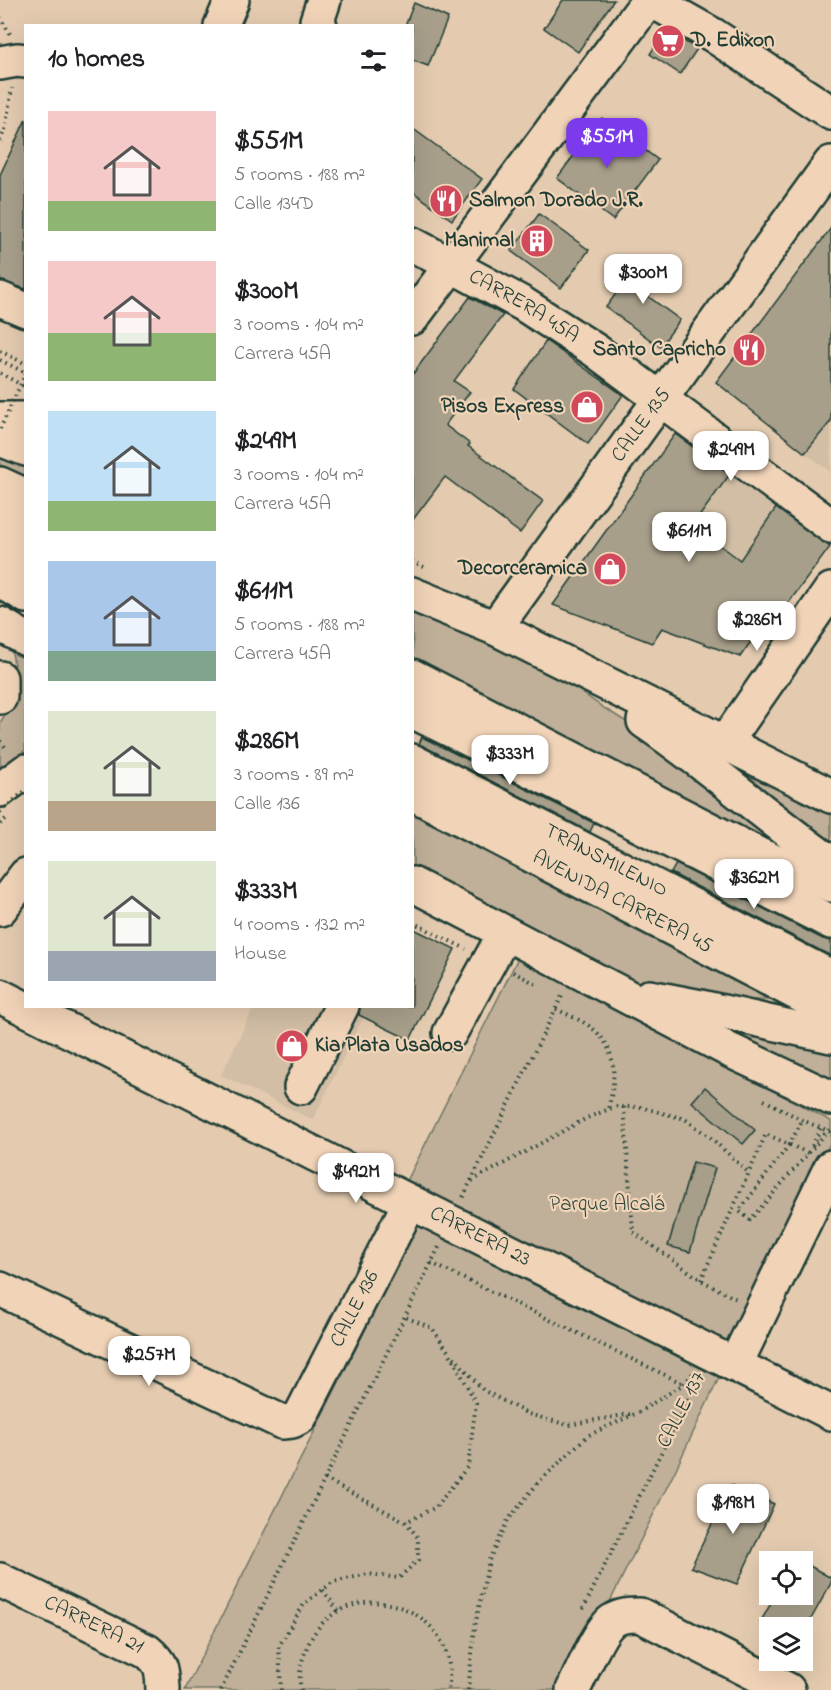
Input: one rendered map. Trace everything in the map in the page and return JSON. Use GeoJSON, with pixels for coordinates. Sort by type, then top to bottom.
{"type":"FeatureCollection","features":[{"type":"Feature","properties":{"kind":"main road"},"geometry":{"type":"LineString","coordinates":[[222,24],[232,0]]}},
{"type":"Feature","properties":{"kind":"main road"},"geometry":{"type":"LineString","coordinates":[[319,24],[317,21],[324,0]]}},
{"type":"Feature","properties":{"kind":"main road"},"geometry":{"type":"LineString","coordinates":[[414,315],[650,0],[713,35],[831,113]]}},
{"type":"Feature","properties":{"kind":"main road","name":"CALLE 135"},"geometry":{"type":"LineString","coordinates":[[495,628],[831,163]]}},
{"type":"Feature","properties":{"kind":"main road","name":"CARRERA 45A"},"geometry":{"type":"LineString","coordinates":[[414,245],[523,304],[596,351],[831,526]]}},
{"type":"Feature","properties":{"kind":"main road"},"geometry":{"type":"LineString","coordinates":[[0,299],[24,309]]}},
{"type":"Feature","properties":{"kind":"main road"},"geometry":{"type":"LineString","coordinates":[[0,419],[24,419]]}},
{"type":"Feature","properties":{"kind":"main road"},"geometry":{"type":"LineString","coordinates":[[0,438],[24,448]]}},
{"type":"Feature","properties":{"kind":"main road"},"geometry":{"type":"LineString","coordinates":[[0,484],[24,495]]}},
{"type":"Feature","properties":{"kind":"main road"},"geometry":{"type":"LineString","coordinates":[[0,514],[24,527]]}},
{"type":"Feature","properties":{"kind":"main road"},"geometry":{"type":"LineString","coordinates":[[0,548],[24,561]]}},
{"type":"Feature","properties":{"kind":"main road"},"geometry":{"type":"LineString","coordinates":[[0,580],[24,595]]}},
{"type":"Feature","properties":{"kind":"main road"},"geometry":{"type":"LineString","coordinates":[[414,590],[495,628],[831,796]]}},
{"type":"Feature","properties":{"kind":"main road"},"geometry":{"type":"LineString","coordinates":[[724,743],[831,590]]}},
{"type":"Feature","properties":{"kind":"main road"},"geometry":{"type":"LineString","coordinates":[[414,595],[450,608]]}},
{"type":"Feature","properties":{"kind":"main road"},"geometry":{"type":"LineString","coordinates":[[0,624],[24,638]]}},
{"type":"Feature","properties":{"kind":"main road"},"geometry":{"type":"LineString","coordinates":[[553,658],[659,731],[748,798],[787,832],[831,863]]}},
{"type":"Feature","properties":{"kind":"main road"},"geometry":{"type":"LineString","coordinates":[[414,677],[739,845],[831,885]]}},
{"type":"Feature","properties":{"kind":"main road"},"geometry":{"type":"LineString","coordinates":[[0,678],[0,697]]}},
{"type":"Feature","properties":{"kind":"main road"},"geometry":{"type":"LineString","coordinates":[[414,712],[613,810],[831,922]]}},
{"type":"Feature","properties":{"kind":"main road","name":"TRANSMILENIO"},"geometry":{"type":"LineString","coordinates":[[414,762],[831,977]]}},
{"type":"Feature","properties":{"kind":"main road"},"geometry":{"type":"LineString","coordinates":[[0,790],[24,772]]}},
{"type":"Feature","properties":{"kind":"main road","name":"AVENIDA CARRERA 45"},"geometry":{"type":"LineString","coordinates":[[414,794],[831,1011]]}},
{"type":"Feature","properties":{"kind":"main road"},"geometry":{"type":"LineString","coordinates":[[0,909],[24,878]]}},
{"type":"Feature","properties":{"kind":"main road"},"geometry":{"type":"LineString","coordinates":[[414,885],[731,1051],[826,1113]]}},
{"type":"Feature","properties":{"kind":"main road"},"geometry":{"type":"LineString","coordinates":[[450,1033],[506,933]]}},
{"type":"Feature","properties":{"kind":"main road"},"geometry":{"type":"LineString","coordinates":[[604,984],[648,997],[831,1036]]}},
{"type":"Feature","properties":{"kind":"main road","name":"CARRERA 23"},"geometry":{"type":"LineString","coordinates":[[0,996],[831,1413]]}},
{"type":"Feature","properties":{"kind":"main road"},"geometry":{"type":"LineString","coordinates":[[301,1087],[341,1008]]}},
{"type":"Feature","properties":{"kind":"main road","name":"CALLE 137"},"geometry":{"type":"LineString","coordinates":[[723,1359],[820,1160]]}},
{"type":"Feature","properties":{"kind":"main road","name":"CALLE 136"},"geometry":{"type":"LineString","coordinates":[[0,1289],[282,1422],[292,1421],[300,1417],[410,1202]]}},
{"type":"Feature","properties":{"kind":"main road","name":"CARRERA 21"},"geometry":{"type":"LineString","coordinates":[[0,1580],[147,1651],[158,1659],[163,1670],[163,1690]]}},
{"type":"Feature","properties":{"kind":"main road"},"geometry":{"type":"LineString","coordinates":[[573,1690],[602,1633],[612,1621],[625,1615],[640,1615],[658,1623],[788,1690]]}},
{"type":"Feature","properties":{"kind":"path"},"geometry":{"type":"LineString","coordinates":[[0,141],[5,130],[13,67]]}},
{"type":"Feature","properties":{"kind":"path"},"geometry":{"type":"LineString","coordinates":[[0,351],[24,363]]}},
{"type":"Feature","properties":{"kind":"path"},"geometry":{"type":"LineString","coordinates":[[0,360],[24,372]]}},
{"type":"Feature","properties":{"kind":"path"},"geometry":{"type":"LineString","coordinates":[[0,373],[22,385]]}},
{"type":"Feature","properties":{"kind":"path"},"geometry":{"type":"LineString","coordinates":[[0,429],[24,377]]}},
{"type":"Feature","properties":{"kind":"path"},"geometry":{"type":"LineString","coordinates":[[0,812],[24,792]]}},
{"type":"Feature","properties":{"kind":"path"},"geometry":{"type":"LineString","coordinates":[[221,1690],[575,969]]}},
{"type":"Feature","properties":{"kind":"path"},"geometry":{"type":"LineString","coordinates":[[556,1009],[587,1024],[608,1045],[615,1068],[613,1091],[608,1110]]}},
{"type":"Feature","properties":{"kind":"path"},"geometry":{"type":"LineString","coordinates":[[471,1181],[587,1118],[624,1107],[640,1107],[685,1119],[711,1138],[748,1173]]}},
{"type":"Feature","properties":{"kind":"path"},"geometry":{"type":"LineString","coordinates":[[624,1107],[633,1232],[701,1280],[737,1300],[742,1289]]}},
{"type":"Feature","properties":{"kind":"path"},"geometry":{"type":"LineString","coordinates":[[826,1113],[831,1130],[750,1220],[739,1211],[789,1145],[802,1120],[826,1113]]}},
{"type":"Feature","properties":{"kind":"path"},"geometry":{"type":"LineString","coordinates":[[820,1160],[826,1113]]}},
{"type":"Feature","properties":{"kind":"path"},"geometry":{"type":"LineString","coordinates":[[701,1280],[766,1134],[820,1160]]}},
{"type":"Feature","properties":{"kind":"path"},"geometry":{"type":"LineString","coordinates":[[798,1174],[820,1160]]}},
{"type":"Feature","properties":{"kind":"path"},"geometry":{"type":"LineString","coordinates":[[431,1263],[684,1384]]}},
{"type":"Feature","properties":{"kind":"path"},"geometry":{"type":"LineString","coordinates":[[405,1317],[432,1328],[483,1390],[528,1414],[568,1425],[637,1413]]}},
{"type":"Feature","properties":{"kind":"path"},"geometry":{"type":"LineString","coordinates":[[406,1522],[436,1507],[468,1466],[476,1402],[447,1349]]}},
{"type":"Feature","properties":{"kind":"path"},"geometry":{"type":"LineString","coordinates":[[468,1690],[475,1626],[489,1560],[508,1520],[537,1484],[586,1436],[637,1413],[723,1359]]}},
{"type":"Feature","properties":{"kind":"path","name":"CALLE 137"},"geometry":{"type":"LineString","coordinates":[[579,1616],[723,1359]]}},
{"type":"Feature","properties":{"kind":"path"},"geometry":{"type":"LineString","coordinates":[[281,1690],[279,1646],[304,1604],[333,1582],[368,1574],[399,1578],[418,1560],[418,1538],[406,1522],[325,1479]]}},
{"type":"Feature","properties":{"kind":"path"},"geometry":{"type":"LineString","coordinates":[[322,1590],[339,1612]]}},
{"type":"Feature","properties":{"kind":"path"},"geometry":{"type":"LineString","coordinates":[[301,1690],[301,1662],[310,1638],[326,1619],[348,1606],[372,1601],[396,1604],[419,1615],[436,1633],[447,1655],[450,1680],[448,1690]]}},
{"type":"Feature","properties":{"kind":"shaded area"},"geometry":{"type":"Polygon","coordinates":[[[831,421],[831,472],[805,453],[831,421]]]}},
{"type":"Feature","properties":{"kind":"shaded area"},"geometry":{"type":"Polygon","coordinates":[[[730,473],[776,508],[760,532],[807,577],[792,599],[693,525],[730,473]]]}},
{"type":"Feature","properties":{"kind":"shaded area","name":"Kia Plata Usados"},"geometry":{"type":"Polygon","coordinates":[[[254,1008],[368,1008],[313,1120],[221,1075],[254,1008]]]}},
{"type":"Feature","properties":{"kind":"green space"},"geometry":{"type":"Polygon","coordinates":[[[0,451],[24,461],[24,476],[0,465],[0,451]]]}},
{"type":"Feature","properties":{"kind":"green space"},"geometry":{"type":"Polygon","coordinates":[[[414,605],[555,674],[651,737],[793,852],[414,660],[414,605]]]}},
{"type":"Feature","properties":{"kind":"green space"},"geometry":{"type":"Polygon","coordinates":[[[11,647],[24,657],[24,751],[0,770],[0,723],[14,699],[15,670],[11,647]]]}},
{"type":"Feature","properties":{"kind":"green space"},"geometry":{"type":"Polygon","coordinates":[[[740,771],[831,813],[831,851],[740,771]]]}},
{"type":"Feature","properties":{"kind":"green space"},"geometry":{"type":"Polygon","coordinates":[[[414,815],[770,1000],[729,1000],[659,990],[616,978],[414,871],[414,815]]]}},
{"type":"Feature","properties":{"kind":"green space","name":"Parque Alcalá"},"geometry":{"type":"Polygon","coordinates":[[[518,958],[831,1121],[831,1141],[674,1473],[566,1690],[185,1690],[433,1194],[407,1181],[518,958]]]}},
{"type":"Feature","properties":{"kind":"green space"},"geometry":{"type":"Polygon","coordinates":[[[704,1025],[831,1052],[831,1083],[704,1025]]]}},
{"type":"Feature","properties":{"kind":"building"},"geometry":{"type":"Polygon","coordinates":[[[563,0],[614,0],[578,52],[544,28],[563,0]]]}},
{"type":"Feature","properties":{"kind":"building"},"geometry":{"type":"Polygon","coordinates":[[[414,3],[448,18],[428,66],[414,61],[414,24],[406,24],[414,3]]]}},
{"type":"Feature","properties":{"kind":"building"},"geometry":{"type":"Polygon","coordinates":[[[666,30],[697,49],[680,74],[650,54],[666,30]]]}},
{"type":"Feature","properties":{"kind":"building"},"geometry":{"type":"Polygon","coordinates":[[[602,118],[658,160],[613,220],[557,178],[602,118]]]}},
{"type":"Feature","properties":{"kind":"building"},"geometry":{"type":"Polygon","coordinates":[[[24,123],[24,288],[0,281],[0,175],[24,123]]]}},
{"type":"Feature","properties":{"kind":"building"},"geometry":{"type":"Polygon","coordinates":[[[414,129],[482,179],[452,220],[414,192],[414,129]]]}},
{"type":"Feature","properties":{"kind":"building"},"geometry":{"type":"Polygon","coordinates":[[[539,214],[589,250],[561,288],[511,251],[539,214]]]}},
{"type":"Feature","properties":{"kind":"building"},"geometry":{"type":"Polygon","coordinates":[[[831,228],[831,421],[805,453],[716,382],[831,228]]]}},
{"type":"Feature","properties":{"kind":"building"},"geometry":{"type":"Polygon","coordinates":[[[643,257],[662,271],[645,294],[680,320],[660,347],[606,307],[643,257]]]}},
{"type":"Feature","properties":{"kind":"building"},"geometry":{"type":"Polygon","coordinates":[[[470,297],[503,315],[454,381],[470,392],[445,425],[470,444],[468,446],[543,501],[520,533],[445,477],[414,518],[414,372],[470,297]]]}},
{"type":"Feature","properties":{"kind":"building"},"geometry":{"type":"Polygon","coordinates":[[[546,341],[623,395],[588,444],[514,389],[546,341]]]}},
{"type":"Feature","properties":{"kind":"building"},"geometry":{"type":"Polygon","coordinates":[[[675,434],[730,474],[693,525],[740,560],[776,508],[830,547],[773,624],[767,619],[740,657],[662,628],[652,643],[553,605],[675,434]]]}},
{"type":"Feature","properties":{"kind":"building"},"geometry":{"type":"Polygon","coordinates":[[[422,737],[594,823],[590,832],[419,744],[422,737]]]}},
{"type":"Feature","properties":{"kind":"building"},"geometry":{"type":"Polygon","coordinates":[[[676,864],[831,941],[831,956],[671,873],[676,864]]]}},
{"type":"Feature","properties":{"kind":"building"},"geometry":{"type":"Polygon","coordinates":[[[414,929],[455,949],[410,1040],[359,1015],[360,1008],[414,1008],[414,929]]]}},
{"type":"Feature","properties":{"kind":"building"},"geometry":{"type":"Polygon","coordinates":[[[705,1087],[755,1130],[743,1144],[692,1102],[705,1087]]]}},
{"type":"Feature","properties":{"kind":"building"},"geometry":{"type":"Polygon","coordinates":[[[693,1162],[715,1168],[690,1252],[668,1246],[693,1162]]]}},
{"type":"Feature","properties":{"kind":"building"},"geometry":{"type":"Polygon","coordinates":[[[731,1485],[774,1504],[737,1584],[691,1567],[731,1485]]]}},
{"type":"Feature","properties":{"kind":"building"},"geometry":{"type":"Polygon","coordinates":[[[813,1568],[831,1578],[831,1583],[812,1617],[763,1617],[770,1605],[813,1605],[813,1568]]]}},
{"type":"Feature","properties":{"kind":"place","name":"D. Edixon"},"geometry":{"type":"Point","coordinates":[668,41]}},
{"type":"Feature","properties":{"kind":"place","name":"Salmon Dorado J.R."},"geometry":{"type":"Point","coordinates":[446,201]}},
{"type":"Feature","properties":{"kind":"place","name":"Manimal"},"geometry":{"type":"Point","coordinates":[537,241]}},
{"type":"Feature","properties":{"kind":"place","name":"Santo Capricho"},"geometry":{"type":"Point","coordinates":[749,350]}},
{"type":"Feature","properties":{"kind":"place","name":"Pisos Express"},"geometry":{"type":"Point","coordinates":[587,407]}},
{"type":"Feature","properties":{"kind":"place","name":"Decorceramica"},"geometry":{"type":"Point","coordinates":[610,569]}},
{"type":"Feature","properties":{"kind":"place","name":"Kia Plata Usados"},"geometry":{"type":"Point","coordinates":[292,1046]}}]}
